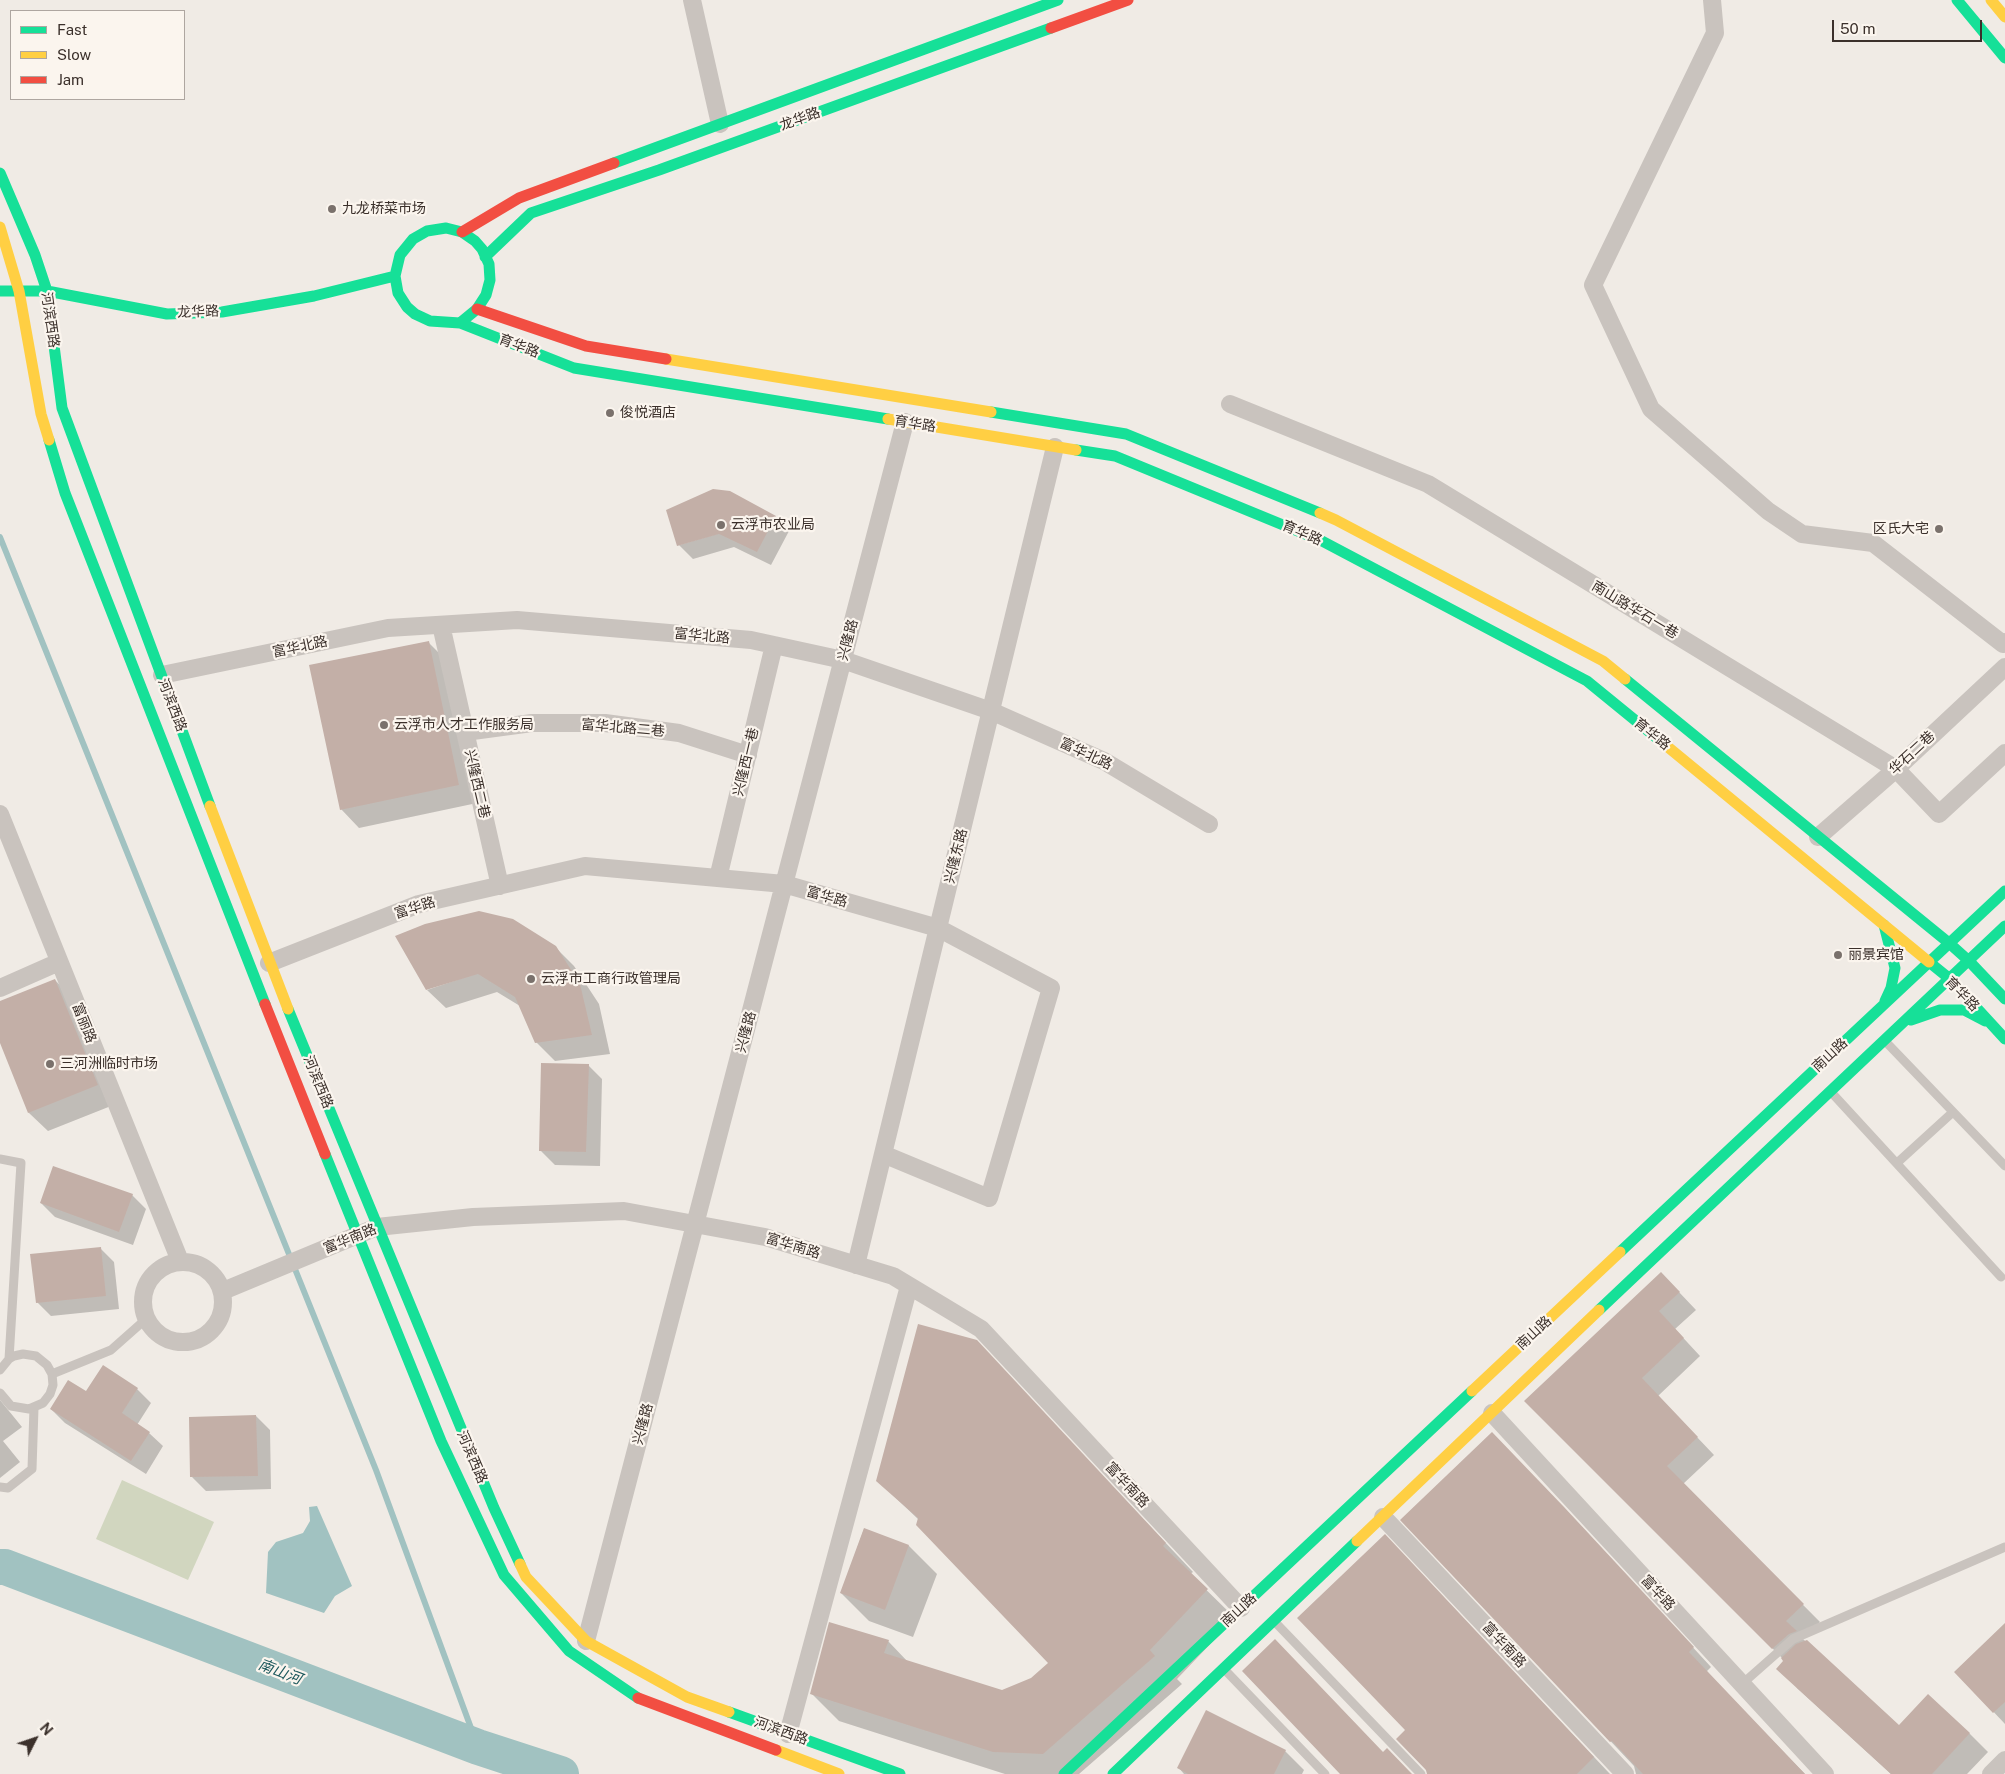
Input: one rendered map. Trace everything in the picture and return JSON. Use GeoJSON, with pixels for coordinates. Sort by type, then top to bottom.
{"type":"FeatureCollection","features":[{"type":"Feature","properties":{"kind":"street"},"geometry":{"type":"LineString","coordinates":[[692,0],[720,124]]}},
{"type":"Feature","properties":{"kind":"street","name":"龙华路"},"geometry":{"type":"LineString","coordinates":[[462,232],[519,198],[1058,0]]}},
{"type":"Feature","properties":{"kind":"street","name":"龙华路"},"geometry":{"type":"LineString","coordinates":[[486,257],[531,212],[668,167],[1128,0]]}},
{"type":"Feature","properties":{"kind":"street"},"geometry":{"type":"LineString","coordinates":[[1712,0],[1715,33],[1594,285],[1651,409],[1768,511],[1802,534],[1873,543],[2004,643]]}},
{"type":"Feature","properties":{"kind":"street"},"geometry":{"type":"LineString","coordinates":[[1957,0],[2005,58]]}},
{"type":"Feature","properties":{"kind":"street"},"geometry":{"type":"LineString","coordinates":[[1991,0],[2005,17]]}},
{"type":"Feature","properties":{"kind":"street","name":"河滨西路"},"geometry":{"type":"LineString","coordinates":[[0,173],[35,255],[47,291],[62,408],[269,963],[494,1508],[526,1577],[586,1642],[687,1697],[900,1774]]}},
{"type":"Feature","properties":{"kind":"street","name":"河滨西路"},"geometry":{"type":"LineString","coordinates":[[0,227],[19,291],[42,414],[65,494],[249,964],[441,1441],[504,1575],[569,1651],[638,1698],[839,1774]]}},
{"type":"Feature","properties":{"kind":"street"},"geometry":{"type":"LineString","coordinates":[[446,228],[462,232],[476,241],[486,257],[489,264],[490,280],[486,296],[477,309],[460,324],[430,321],[415,314],[407,307],[398,293],[395,276],[400,255],[413,239],[427,231],[446,228]]}},
{"type":"Feature","properties":{"kind":"street","name":"龙华路"},"geometry":{"type":"LineString","coordinates":[[0,290],[47,291],[166,314],[222,312],[314,296],[395,276]]}},
{"type":"Feature","properties":{"kind":"street","name":"育华路"},"geometry":{"type":"LineString","coordinates":[[477,309],[586,346],[1126,434],[1336,520],[1603,661],[1949,943],[1969,960],[2005,999]]}},
{"type":"Feature","properties":{"kind":"street","name":"育华路"},"geometry":{"type":"LineString","coordinates":[[460,324],[574,368],[1115,456],[1322,541],[1588,681],[1950,979],[2005,1039]]}},
{"type":"Feature","properties":{"kind":"street","name":"南山路华石一巷"},"geometry":{"type":"LineString","coordinates":[[1230,404],[1428,484],[1896,769],[1939,814],[2005,753]]}},
{"type":"Feature","properties":{"kind":"street","name":"兴隆路"},"geometry":{"type":"LineString","coordinates":[[586,1642],[905,422]]}},
{"type":"Feature","properties":{"kind":"street","name":"兴隆东路"},"geometry":{"type":"LineString","coordinates":[[856,1265],[1055,446]]}},
{"type":"Feature","properties":{"kind":"street","name":"富华北路"},"geometry":{"type":"LineString","coordinates":[[162,675],[388,628],[517,620],[751,640],[843,660],[991,711],[1104,761],[1209,824]]}},
{"type":"Feature","properties":{"kind":"street","name":"兴隆西二巷"},"geometry":{"type":"LineString","coordinates":[[441,625],[500,886]]}},
{"type":"Feature","properties":{"kind":"street","name":"兴隆西一巷"},"geometry":{"type":"LineString","coordinates":[[718,878],[774,645]]}},
{"type":"Feature","properties":{"kind":"street","name":"华石二巷"},"geometry":{"type":"LineString","coordinates":[[1818,837],[1896,769],[2005,667]]}},
{"type":"Feature","properties":{"kind":"street","name":"富华北路二巷"},"geometry":{"type":"LineString","coordinates":[[465,732],[532,723],[605,723],[679,734],[748,755]]}},
{"type":"Feature","properties":{"kind":"street","name":"富丽路"},"geometry":{"type":"LineString","coordinates":[[0,814],[180,1261]]}},
{"type":"Feature","properties":{"kind":"street","name":"富华路"},"geometry":{"type":"LineString","coordinates":[[269,963],[419,904],[585,866],[784,884],[938,928],[1051,988],[989,1198],[883,1154]]}},
{"type":"Feature","properties":{"kind":"street","name":"南山路"},"geometry":{"type":"LineString","coordinates":[[1064,1774],[2005,891]]}},
{"type":"Feature","properties":{"kind":"street"},"geometry":{"type":"LineString","coordinates":[[1960,919],[1989,906]]}},
{"type":"Feature","properties":{"kind":"street"},"geometry":{"type":"LineString","coordinates":[[1904,907],[1935,916]]}},
{"type":"Feature","properties":{"kind":"street"},"geometry":{"type":"LineString","coordinates":[[1883,1006],[1891,988],[1896,968],[1884,925]]}},
{"type":"Feature","properties":{"kind":"street"},"geometry":{"type":"LineString","coordinates":[[1995,950],[2005,926]]}},
{"type":"Feature","properties":{"kind":"street","name":"南山路"},"geometry":{"type":"LineString","coordinates":[[1113,1774],[2005,926]]}},
{"type":"Feature","properties":{"kind":"street"},"geometry":{"type":"LineString","coordinates":[[0,988],[59,962]]}},
{"type":"Feature","properties":{"kind":"street"},"geometry":{"type":"LineString","coordinates":[[1994,968],[2005,994]]}},
{"type":"Feature","properties":{"kind":"street"},"geometry":{"type":"LineString","coordinates":[[1904,1022],[1940,1010],[1964,1010],[1992,1024]]}},
{"type":"Feature","properties":{"kind":"street","name":"富华南路"},"geometry":{"type":"LineString","coordinates":[[223,1291],[377,1226],[473,1217],[624,1211],[765,1236],[893,1276],[981,1329],[1240,1608]]}},
{"type":"Feature","properties":{"kind":"street"},"geometry":{"type":"LineString","coordinates":[[180,1261],[189,1261],[203,1266],[217,1278],[223,1291],[224,1306],[218,1322],[212,1331],[201,1339],[173,1341],[160,1335],[146,1319],[143,1298],[149,1279],[164,1266],[180,1261]]}},
{"type":"Feature","properties":{"kind":"street"},"geometry":{"type":"LineString","coordinates":[[788,1734],[909,1286]]}},
{"type":"Feature","properties":{"kind":"street","name":"富华路"},"geometry":{"type":"LineString","coordinates":[[1492,1413],[1825,1774]]}},
{"type":"Feature","properties":{"kind":"street","name":"富华南路"},"geometry":{"type":"LineString","coordinates":[[1383,1517],[1625,1774]]}},
{"type":"Feature","properties":{"kind":"street"},"geometry":{"type":"LineString","coordinates":[[1991,1774],[2005,1760]]}},
{"type":"Feature","properties":{"kind":"lane"},"geometry":{"type":"LineString","coordinates":[[1884,1041],[2005,1166]]}},
{"type":"Feature","properties":{"kind":"lane"},"geometry":{"type":"LineString","coordinates":[[1831,1092],[2001,1277]]}},
{"type":"Feature","properties":{"kind":"lane"},"geometry":{"type":"LineString","coordinates":[[1897,1164],[1953,1112]]}},
{"type":"Feature","properties":{"kind":"lane"},"geometry":{"type":"LineString","coordinates":[[0,1159],[21,1163],[9,1359]]}},
{"type":"Feature","properties":{"kind":"lane"},"geometry":{"type":"LineString","coordinates":[[52,1374],[111,1350],[146,1319]]}},
{"type":"Feature","properties":{"kind":"lane"},"geometry":{"type":"LineString","coordinates":[[0,1370],[9,1359],[23,1354],[36,1356],[48,1365],[52,1374],[53,1385],[50,1394],[43,1403],[34,1408],[19,1409],[11,1406],[0,1393]]}},
{"type":"Feature","properties":{"kind":"lane"},"geometry":{"type":"LineString","coordinates":[[0,1488],[8,1488],[32,1469],[34,1408]]}},
{"type":"Feature","properties":{"kind":"lane"},"geometry":{"type":"LineString","coordinates":[[1742,1684],[1793,1639],[2005,1547]]}},
{"type":"Feature","properties":{"kind":"lane"},"geometry":{"type":"LineString","coordinates":[[1274,1621],[1421,1774]]}},
{"type":"Feature","properties":{"kind":"lane"},"geometry":{"type":"LineString","coordinates":[[1224,1669],[1325,1774]]}},
{"type":"Feature","properties":{"kind":"green space"},"geometry":{"type":"Polygon","coordinates":[[[122,1480],[214,1522],[188,1580],[96,1539],[122,1480]]]}},
{"type":"Feature","properties":{"kind":"water"},"geometry":{"type":"Polygon","coordinates":[[[317,1506],[352,1586],[335,1596],[324,1613],[266,1593],[268,1552],[276,1542],[303,1533],[310,1521],[309,1507],[317,1506]]]}},
{"type":"Feature","properties":{"kind":"building","name":"云浮市农业局"},"geometry":{"type":"Polygon","coordinates":[[[713,489],[730,491],[776,516],[757,552],[719,534],[677,546],[666,510],[713,489]]]}},
{"type":"Feature","properties":{"kind":"building","name":"云浮市人才工作服务局"},"geometry":{"type":"Polygon","coordinates":[[[429,641],[459,785],[340,810],[309,665],[429,641]]]}},
{"type":"Feature","properties":{"kind":"building","name":"云浮市工商行政管理局"},"geometry":{"type":"Polygon","coordinates":[[[479,911],[513,919],[556,946],[580,984],[592,1035],[535,1043],[515,997],[478,974],[426,990],[395,936],[425,924],[479,911]]]}},
{"type":"Feature","properties":{"kind":"building","name":"三河洲临时市场"},"geometry":{"type":"Polygon","coordinates":[[[55,979],[98,1085],[28,1113],[0,1043],[0,1001],[55,979]]]}},
{"type":"Feature","properties":{"kind":"building"},"geometry":{"type":"Polygon","coordinates":[[[541,1063],[589,1064],[586,1152],[539,1151],[541,1063]]]}},
{"type":"Feature","properties":{"kind":"building"},"geometry":{"type":"Polygon","coordinates":[[[53,1166],[133,1194],[119,1232],[40,1203],[53,1166]]]}},
{"type":"Feature","properties":{"kind":"building"},"geometry":{"type":"Polygon","coordinates":[[[101,1247],[106,1296],[36,1303],[30,1254],[101,1247]]]}},
{"type":"Feature","properties":{"kind":"building"},"geometry":{"type":"Polygon","coordinates":[[[1661,1272],[1680,1292],[1659,1311],[1684,1338],[1642,1378],[1698,1437],[1667,1466],[1804,1604],[1786,1621],[1797,1631],[1789,1634],[1772,1649],[1524,1401],[1661,1272]]]}},
{"type":"Feature","properties":{"kind":"building"},"geometry":{"type":"Polygon","coordinates":[[[918,1324],[977,1340],[1166,1543],[1163,1546],[1208,1589],[1150,1650],[1155,1656],[1043,1754],[993,1752],[810,1694],[829,1622],[889,1640],[884,1653],[1002,1690],[1031,1678],[1048,1663],[916,1525],[918,1518],[876,1481],[918,1324]]]}},
{"type":"Feature","properties":{"kind":"building"},"geometry":{"type":"Polygon","coordinates":[[[103,1365],[138,1388],[122,1413],[150,1432],[131,1461],[50,1409],[68,1380],[86,1391],[103,1365]]]}},
{"type":"Feature","properties":{"kind":"building"},"geometry":{"type":"Polygon","coordinates":[[[256,1415],[258,1476],[190,1477],[189,1417],[256,1415]]]}},
{"type":"Feature","properties":{"kind":"building"},"geometry":{"type":"Polygon","coordinates":[[[1492,1432],[1694,1647],[1689,1652],[1805,1774],[1643,1774],[1612,1741],[1610,1742],[1400,1520],[1492,1432]]]}},
{"type":"Feature","properties":{"kind":"building"},"geometry":{"type":"Polygon","coordinates":[[[864,1528],[909,1545],[885,1610],[840,1593],[864,1528]]]}},
{"type":"Feature","properties":{"kind":"building"},"geometry":{"type":"Polygon","coordinates":[[[1385,1534],[1594,1757],[1577,1774],[1427,1774],[1426,1770],[1396,1739],[1405,1730],[1297,1618],[1385,1534]]]}},
{"type":"Feature","properties":{"kind":"building"},"geometry":{"type":"Polygon","coordinates":[[[2005,1623],[2005,1702],[1993,1713],[1954,1672],[2005,1623]]]}},
{"type":"Feature","properties":{"kind":"building"},"geometry":{"type":"Polygon","coordinates":[[[1275,1639],[1383,1752],[1387,1748],[1412,1774],[1340,1774],[1242,1671],[1275,1639]]]}},
{"type":"Feature","properties":{"kind":"building"},"geometry":{"type":"Polygon","coordinates":[[[1807,1640],[1899,1725],[1928,1694],[1970,1733],[1932,1774],[1891,1774],[1776,1669],[1783,1661],[1781,1658],[1796,1644],[1807,1640]]]}},
{"type":"Feature","properties":{"kind":"building"},"geometry":{"type":"Polygon","coordinates":[[[1206,1710],[1286,1750],[1274,1774],[1188,1774],[1177,1768],[1206,1710]]]}},
{"type":"Feature","properties":{"kind":"waterway"},"geometry":{"type":"LineString","coordinates":[[0,537],[376,1470],[478,1747]]}},
{"type":"Feature","properties":{"kind":"waterway","name":"南山河"},"geometry":{"type":"LineString","coordinates":[[0,1567],[5,1567],[478,1747],[561,1774]]}},
{"type":"Feature","properties":{"kind":"traffic: fast"},"geometry":{"type":"LineString","coordinates":[[614,163],[1058,0]]}},
{"type":"Feature","properties":{"kind":"traffic: fast"},"geometry":{"type":"LineString","coordinates":[[1957,0],[2005,58]]}},
{"type":"Feature","properties":{"kind":"traffic: fast"},"geometry":{"type":"LineString","coordinates":[[485,257],[531,213],[659,170],[1051,28]]}},
{"type":"Feature","properties":{"kind":"traffic: fast"},"geometry":{"type":"LineString","coordinates":[[0,173],[35,255],[47,291],[62,408],[210,806]]}},
{"type":"Feature","properties":{"kind":"traffic: fast"},"geometry":{"type":"LineString","coordinates":[[446,228],[462,232],[475,241],[482,249],[489,264],[490,280],[486,295],[477,309],[460,323],[430,321],[415,314],[407,307],[398,293],[395,276],[400,255],[413,239],[427,231],[446,228]]}},
{"type":"Feature","properties":{"kind":"traffic: fast"},"geometry":{"type":"LineString","coordinates":[[0,291],[47,291],[167,314],[222,312],[314,296],[395,276]]}},
{"type":"Feature","properties":{"kind":"traffic: fast"},"geometry":{"type":"LineString","coordinates":[[460,323],[574,368],[888,419]]}},
{"type":"Feature","properties":{"kind":"traffic: fast"},"geometry":{"type":"LineString","coordinates":[[991,412],[1126,434],[1320,513]]}},
{"type":"Feature","properties":{"kind":"traffic: fast"},"geometry":{"type":"LineString","coordinates":[[49,440],[65,493],[265,1004]]}},
{"type":"Feature","properties":{"kind":"traffic: fast"},"geometry":{"type":"LineString","coordinates":[[1076,450],[1115,456],[1322,541],[1587,681],[1663,743]]}},
{"type":"Feature","properties":{"kind":"traffic: fast"},"geometry":{"type":"LineString","coordinates":[[1625,679],[1949,943],[2005,999]]}},
{"type":"Feature","properties":{"kind":"traffic: fast"},"geometry":{"type":"LineString","coordinates":[[1620,1252],[2005,891]]}},
{"type":"Feature","properties":{"kind":"traffic: fast"},"geometry":{"type":"LineString","coordinates":[[1884,925],[1895,968],[1891,988],[1885,1001]]}},
{"type":"Feature","properties":{"kind":"traffic: fast"},"geometry":{"type":"LineString","coordinates":[[1599,1310],[2005,926]]}},
{"type":"Feature","properties":{"kind":"traffic: fast"},"geometry":{"type":"LineString","coordinates":[[1929,962],[1950,979],[2005,1039]]}},
{"type":"Feature","properties":{"kind":"traffic: fast"},"geometry":{"type":"LineString","coordinates":[[288,1009],[494,1508],[520,1564]]}},
{"type":"Feature","properties":{"kind":"traffic: fast"},"geometry":{"type":"LineString","coordinates":[[1911,1020],[1940,1010],[1964,1010],[1985,1021]]}},
{"type":"Feature","properties":{"kind":"traffic: fast"},"geometry":{"type":"LineString","coordinates":[[325,1154],[441,1441],[504,1575],[569,1651],[638,1698]]}},
{"type":"Feature","properties":{"kind":"traffic: fast"},"geometry":{"type":"LineString","coordinates":[[1064,1774],[1472,1391]]}},
{"type":"Feature","properties":{"kind":"traffic: fast"},"geometry":{"type":"LineString","coordinates":[[1113,1774],[1357,1541]]}},
{"type":"Feature","properties":{"kind":"traffic: fast"},"geometry":{"type":"LineString","coordinates":[[729,1712],[900,1774]]}},
{"type":"Feature","properties":{"kind":"traffic: slow"},"geometry":{"type":"LineString","coordinates":[[1991,0],[2005,17]]}},
{"type":"Feature","properties":{"kind":"traffic: slow"},"geometry":{"type":"LineString","coordinates":[[0,227],[19,291],[41,414],[49,440]]}},
{"type":"Feature","properties":{"kind":"traffic: slow"},"geometry":{"type":"LineString","coordinates":[[666,359],[991,412]]}},
{"type":"Feature","properties":{"kind":"traffic: slow"},"geometry":{"type":"LineString","coordinates":[[888,419],[1076,450]]}},
{"type":"Feature","properties":{"kind":"traffic: slow"},"geometry":{"type":"LineString","coordinates":[[1320,513],[1603,661],[1625,679]]}},
{"type":"Feature","properties":{"kind":"traffic: slow"},"geometry":{"type":"LineString","coordinates":[[1663,743],[1929,962]]}},
{"type":"Feature","properties":{"kind":"traffic: slow"},"geometry":{"type":"LineString","coordinates":[[210,806],[288,1009]]}},
{"type":"Feature","properties":{"kind":"traffic: slow"},"geometry":{"type":"LineString","coordinates":[[1472,1391],[1620,1252]]}},
{"type":"Feature","properties":{"kind":"traffic: slow"},"geometry":{"type":"LineString","coordinates":[[1357,1541],[1599,1310]]}},
{"type":"Feature","properties":{"kind":"traffic: slow"},"geometry":{"type":"LineString","coordinates":[[520,1564],[526,1577],[586,1641],[687,1697],[729,1712]]}},
{"type":"Feature","properties":{"kind":"traffic: slow"},"geometry":{"type":"LineString","coordinates":[[776,1750],[839,1774]]}},
{"type":"Feature","properties":{"kind":"traffic: jam"},"geometry":{"type":"LineString","coordinates":[[1051,28],[1128,0]]}},
{"type":"Feature","properties":{"kind":"traffic: jam"},"geometry":{"type":"LineString","coordinates":[[462,232],[519,198],[614,163]]}},
{"type":"Feature","properties":{"kind":"traffic: jam"},"geometry":{"type":"LineString","coordinates":[[477,309],[586,346],[666,359]]}},
{"type":"Feature","properties":{"kind":"traffic: jam"},"geometry":{"type":"LineString","coordinates":[[265,1004],[325,1154]]}},
{"type":"Feature","properties":{"kind":"traffic: jam"},"geometry":{"type":"LineString","coordinates":[[638,1698],[776,1750]]}},
{"type":"Feature","properties":{"kind":"place","name":"九龙桥菜市场"},"geometry":{"type":"Point","coordinates":[332,209]}},
{"type":"Feature","properties":{"kind":"place","name":"俊悦酒店"},"geometry":{"type":"Point","coordinates":[610,413]}},
{"type":"Feature","properties":{"kind":"place","name":"云浮市农业局"},"geometry":{"type":"Point","coordinates":[721,525]}},
{"type":"Feature","properties":{"kind":"place","name":"区氏大宅"},"geometry":{"type":"Point","coordinates":[1939,529]}},
{"type":"Feature","properties":{"kind":"place","name":"云浮市人才工作服务局"},"geometry":{"type":"Point","coordinates":[384,725]}},
{"type":"Feature","properties":{"kind":"place","name":"丽景宾馆"},"geometry":{"type":"Point","coordinates":[1838,955]}},
{"type":"Feature","properties":{"kind":"place","name":"云浮市工商行政管理局"},"geometry":{"type":"Point","coordinates":[531,979]}},
{"type":"Feature","properties":{"kind":"place","name":"三河洲临时市场"},"geometry":{"type":"Point","coordinates":[50,1064]}}]}
